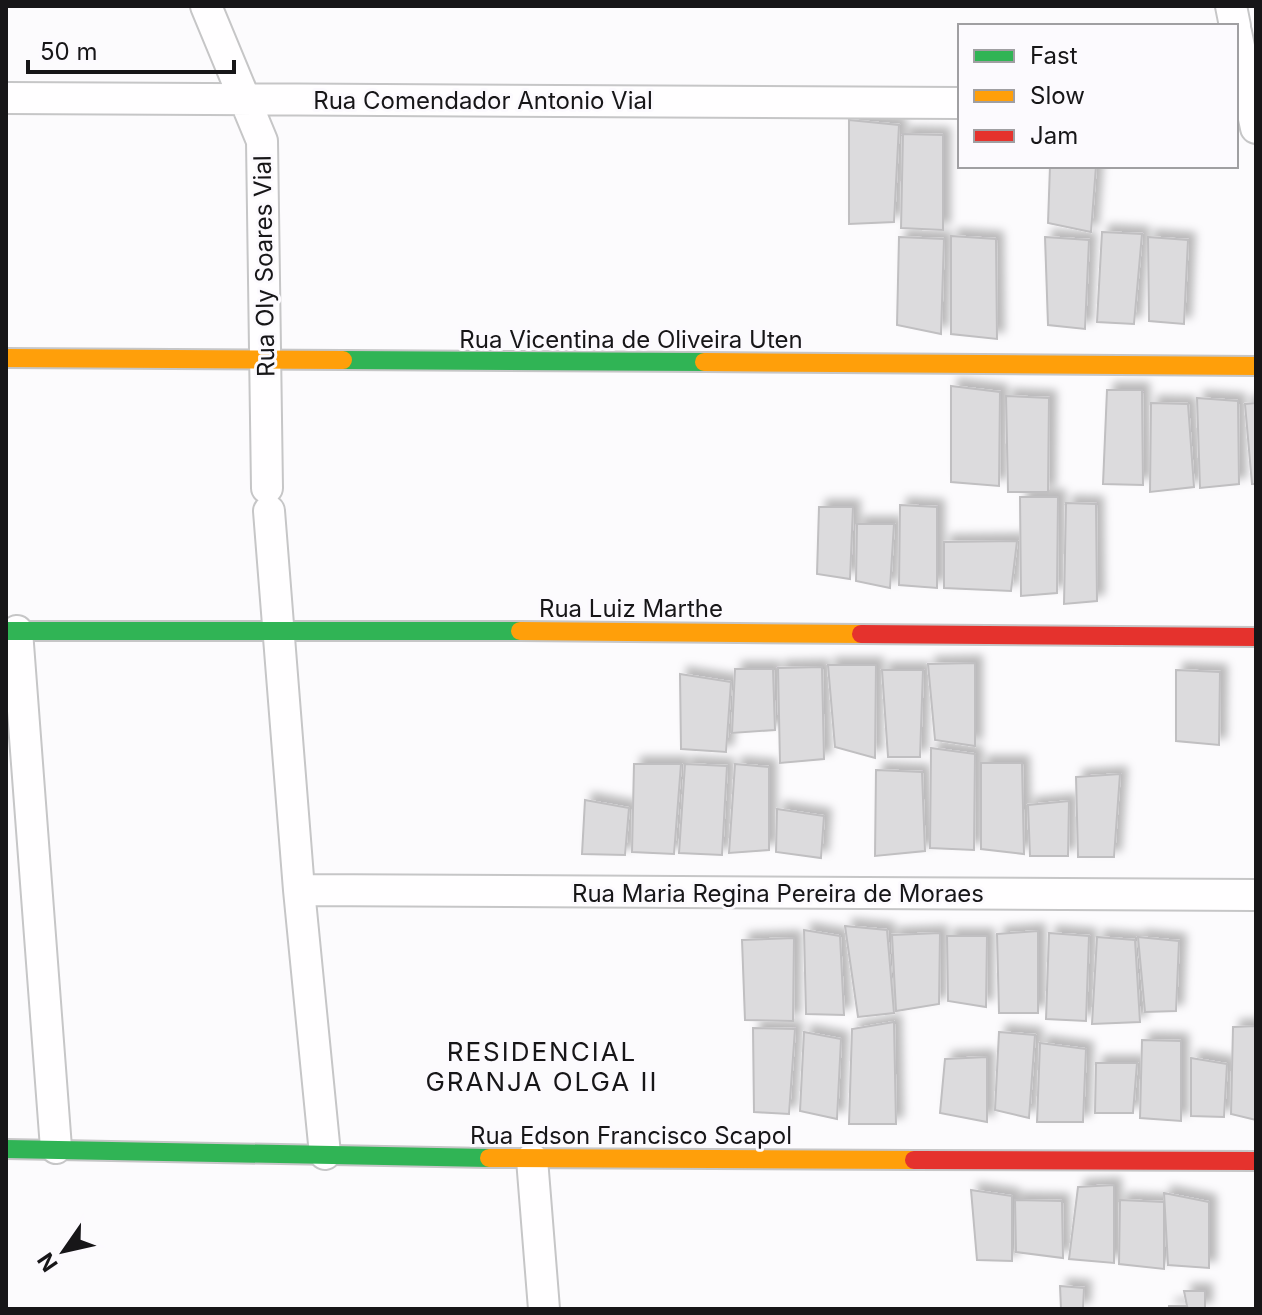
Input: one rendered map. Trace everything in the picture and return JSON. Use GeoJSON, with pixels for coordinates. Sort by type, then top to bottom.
{"type":"FeatureCollection","features":[{"type":"Feature","properties":{"kind":"street","name":"Rua Oly Soares Vial"},"geometry":{"type":"LineString","coordinates":[[206,6],[262,141],[268,500],[299,890],[325,1154]]}},
{"type":"Feature","properties":{"kind":"street"},"geometry":{"type":"LineString","coordinates":[[1238,45],[1248,112]]}},
{"type":"Feature","properties":{"kind":"street","name":"Rua Comendador Antonio Vial"},"geometry":{"type":"LineString","coordinates":[[6,98],[958,103]]}},
{"type":"Feature","properties":{"kind":"street","name":"Rua Vicentina de Oliveira Uten"},"geometry":{"type":"LineString","coordinates":[[6,358],[1256,366]]}},
{"type":"Feature","properties":{"kind":"street","name":"Rua Luiz Marthe"},"geometry":{"type":"LineString","coordinates":[[12,631],[279,629],[1256,637]]}},
{"type":"Feature","properties":{"kind":"street"},"geometry":{"type":"LineString","coordinates":[[12,631],[56,1148]]}},
{"type":"Feature","properties":{"kind":"street","name":"Rua Maria Regina Pereira de Moraes"},"geometry":{"type":"LineString","coordinates":[[299,890],[1256,895]]}},
{"type":"Feature","properties":{"kind":"street","name":"Rua Edson Francisco Scapol"},"geometry":{"type":"LineString","coordinates":[[6,1149],[532,1159],[1256,1161]]}},
{"type":"Feature","properties":{"kind":"street"},"geometry":{"type":"LineString","coordinates":[[532,1159],[544,1309]]}},
{"type":"Feature","properties":{"kind":"building"},"geometry":{"type":"Polygon","coordinates":[[[849,120],[899,125],[894,222],[849,224],[849,120]]]}},
{"type":"Feature","properties":{"kind":"building"},"geometry":{"type":"Polygon","coordinates":[[[903,134],[943,135],[943,230],[901,228],[903,134]]]}},
{"type":"Feature","properties":{"kind":"building"},"geometry":{"type":"Polygon","coordinates":[[[1050,168],[1096,168],[1091,232],[1048,223],[1050,168]]]}},
{"type":"Feature","properties":{"kind":"building"},"geometry":{"type":"Polygon","coordinates":[[[1102,232],[1142,234],[1134,324],[1097,322],[1102,232]]]}},
{"type":"Feature","properties":{"kind":"building"},"geometry":{"type":"Polygon","coordinates":[[[951,236],[996,239],[997,339],[951,334],[951,236]]]}},
{"type":"Feature","properties":{"kind":"building"},"geometry":{"type":"Polygon","coordinates":[[[899,237],[944,239],[941,334],[897,325],[899,237]]]}},
{"type":"Feature","properties":{"kind":"building"},"geometry":{"type":"Polygon","coordinates":[[[1045,237],[1089,240],[1085,329],[1048,325],[1045,237]]]}},
{"type":"Feature","properties":{"kind":"building"},"geometry":{"type":"Polygon","coordinates":[[[1148,237],[1188,240],[1184,324],[1149,321],[1148,237]]]}},
{"type":"Feature","properties":{"kind":"building"},"geometry":{"type":"Polygon","coordinates":[[[951,386],[1000,392],[999,486],[951,482],[951,386]]]}},
{"type":"Feature","properties":{"kind":"building"},"geometry":{"type":"Polygon","coordinates":[[[1107,390],[1142,390],[1143,485],[1103,484],[1107,390]]]}},
{"type":"Feature","properties":{"kind":"building"},"geometry":{"type":"Polygon","coordinates":[[[1006,396],[1049,398],[1048,492],[1008,492],[1006,396]]]}},
{"type":"Feature","properties":{"kind":"building"},"geometry":{"type":"Polygon","coordinates":[[[1197,398],[1238,401],[1239,484],[1200,488],[1197,398]]]}},
{"type":"Feature","properties":{"kind":"building"},"geometry":{"type":"Polygon","coordinates":[[[1151,403],[1188,404],[1194,487],[1150,492],[1151,403]]]}},
{"type":"Feature","properties":{"kind":"building"},"geometry":{"type":"Polygon","coordinates":[[[1256,403],[1256,484],[1252,484],[1245,404],[1256,403]]]}},
{"type":"Feature","properties":{"kind":"building"},"geometry":{"type":"Polygon","coordinates":[[[1020,497],[1058,497],[1057,593],[1021,596],[1020,497]]]}},
{"type":"Feature","properties":{"kind":"building"},"geometry":{"type":"Polygon","coordinates":[[[1066,503],[1096,504],[1097,601],[1064,604],[1066,503]]]}},
{"type":"Feature","properties":{"kind":"building"},"geometry":{"type":"Polygon","coordinates":[[[900,505],[937,507],[937,588],[899,585],[900,505]]]}},
{"type":"Feature","properties":{"kind":"building"},"geometry":{"type":"Polygon","coordinates":[[[819,507],[853,507],[850,579],[817,574],[819,507]]]}},
{"type":"Feature","properties":{"kind":"building"},"geometry":{"type":"Polygon","coordinates":[[[857,524],[894,524],[890,588],[856,581],[857,524]]]}},
{"type":"Feature","properties":{"kind":"building"},"geometry":{"type":"Polygon","coordinates":[[[1017,541],[1011,591],[944,588],[944,542],[1017,541]]]}},
{"type":"Feature","properties":{"kind":"building"},"geometry":{"type":"Polygon","coordinates":[[[975,663],[975,746],[935,740],[928,664],[975,663]]]}},
{"type":"Feature","properties":{"kind":"building"},"geometry":{"type":"Polygon","coordinates":[[[828,665],[876,665],[875,758],[835,747],[828,665]]]}},
{"type":"Feature","properties":{"kind":"building"},"geometry":{"type":"Polygon","coordinates":[[[822,667],[824,759],[780,763],[778,668],[822,667]]]}},
{"type":"Feature","properties":{"kind":"building"},"geometry":{"type":"Polygon","coordinates":[[[735,669],[773,669],[775,730],[732,733],[735,669]]]}},
{"type":"Feature","properties":{"kind":"building"},"geometry":{"type":"Polygon","coordinates":[[[882,670],[923,670],[920,757],[888,757],[882,670]]]}},
{"type":"Feature","properties":{"kind":"building"},"geometry":{"type":"Polygon","coordinates":[[[1176,670],[1220,672],[1219,745],[1176,741],[1176,670]]]}},
{"type":"Feature","properties":{"kind":"building"},"geometry":{"type":"Polygon","coordinates":[[[680,674],[731,682],[726,752],[681,749],[680,674]]]}},
{"type":"Feature","properties":{"kind":"building"},"geometry":{"type":"Polygon","coordinates":[[[931,748],[975,754],[974,850],[930,848],[931,748]]]}},
{"type":"Feature","properties":{"kind":"building"},"geometry":{"type":"Polygon","coordinates":[[[981,763],[1022,763],[1024,854],[981,849],[981,763]]]}},
{"type":"Feature","properties":{"kind":"building"},"geometry":{"type":"Polygon","coordinates":[[[634,764],[681,764],[674,854],[632,852],[634,764]]]}},
{"type":"Feature","properties":{"kind":"building"},"geometry":{"type":"Polygon","coordinates":[[[685,764],[727,766],[722,855],[679,853],[685,764]]]}},
{"type":"Feature","properties":{"kind":"building"},"geometry":{"type":"Polygon","coordinates":[[[735,764],[769,767],[769,850],[729,853],[735,764]]]}},
{"type":"Feature","properties":{"kind":"building"},"geometry":{"type":"Polygon","coordinates":[[[876,770],[922,772],[925,851],[875,856],[876,770]]]}},
{"type":"Feature","properties":{"kind":"building"},"geometry":{"type":"Polygon","coordinates":[[[1120,774],[1114,857],[1078,857],[1076,777],[1120,774]]]}},
{"type":"Feature","properties":{"kind":"building"},"geometry":{"type":"Polygon","coordinates":[[[585,800],[629,808],[625,855],[582,854],[585,800]]]}},
{"type":"Feature","properties":{"kind":"building"},"geometry":{"type":"Polygon","coordinates":[[[1069,801],[1068,856],[1030,856],[1028,805],[1069,801]]]}},
{"type":"Feature","properties":{"kind":"building"},"geometry":{"type":"Polygon","coordinates":[[[777,809],[824,816],[821,858],[776,852],[777,809]]]}},
{"type":"Feature","properties":{"kind":"building"},"geometry":{"type":"Polygon","coordinates":[[[845,926],[887,930],[894,1013],[858,1017],[845,926]]]}},
{"type":"Feature","properties":{"kind":"building"},"geometry":{"type":"Polygon","coordinates":[[[804,930],[840,936],[844,1015],[806,1014],[804,930]]]}},
{"type":"Feature","properties":{"kind":"building"},"geometry":{"type":"Polygon","coordinates":[[[1038,931],[1038,1013],[999,1013],[997,934],[1038,931]]]}},
{"type":"Feature","properties":{"kind":"building"},"geometry":{"type":"Polygon","coordinates":[[[940,933],[939,1004],[896,1011],[892,935],[940,933]]]}},
{"type":"Feature","properties":{"kind":"building"},"geometry":{"type":"Polygon","coordinates":[[[1049,933],[1089,936],[1086,1021],[1046,1019],[1049,933]]]}},
{"type":"Feature","properties":{"kind":"building"},"geometry":{"type":"Polygon","coordinates":[[[947,936],[987,936],[986,1007],[948,1001],[947,936]]]}},
{"type":"Feature","properties":{"kind":"building"},"geometry":{"type":"Polygon","coordinates":[[[1097,937],[1135,940],[1140,1022],[1092,1024],[1097,937]]]}},
{"type":"Feature","properties":{"kind":"building"},"geometry":{"type":"Polygon","coordinates":[[[1138,937],[1179,941],[1176,1011],[1145,1012],[1138,937]]]}},
{"type":"Feature","properties":{"kind":"building"},"geometry":{"type":"Polygon","coordinates":[[[794,938],[793,1021],[745,1020],[742,940],[794,938]]]}},
{"type":"Feature","properties":{"kind":"building"},"geometry":{"type":"Polygon","coordinates":[[[894,1022],[896,1124],[849,1124],[852,1029],[894,1022]]]}},
{"type":"Feature","properties":{"kind":"building"},"geometry":{"type":"Polygon","coordinates":[[[1256,1026],[1256,1120],[1231,1114],[1233,1027],[1256,1026]]]}},
{"type":"Feature","properties":{"kind":"building"},"geometry":{"type":"Polygon","coordinates":[[[753,1028],[795,1029],[789,1114],[754,1112],[753,1028]]]}},
{"type":"Feature","properties":{"kind":"building"},"geometry":{"type":"Polygon","coordinates":[[[804,1032],[841,1039],[837,1119],[800,1111],[804,1032]]]}},
{"type":"Feature","properties":{"kind":"building"},"geometry":{"type":"Polygon","coordinates":[[[999,1032],[1035,1035],[1029,1118],[995,1110],[999,1032]]]}},
{"type":"Feature","properties":{"kind":"building"},"geometry":{"type":"Polygon","coordinates":[[[1142,1040],[1181,1041],[1181,1121],[1140,1118],[1142,1040]]]}},
{"type":"Feature","properties":{"kind":"building"},"geometry":{"type":"Polygon","coordinates":[[[1040,1043],[1086,1049],[1083,1122],[1037,1122],[1040,1043]]]}},
{"type":"Feature","properties":{"kind":"building"},"geometry":{"type":"Polygon","coordinates":[[[987,1057],[987,1122],[940,1113],[945,1059],[987,1057]]]}},
{"type":"Feature","properties":{"kind":"building"},"geometry":{"type":"Polygon","coordinates":[[[1191,1058],[1227,1064],[1224,1117],[1191,1116],[1191,1058]]]}},
{"type":"Feature","properties":{"kind":"building"},"geometry":{"type":"Polygon","coordinates":[[[1096,1063],[1137,1063],[1133,1113],[1095,1113],[1096,1063]]]}},
{"type":"Feature","properties":{"kind":"building"},"geometry":{"type":"Polygon","coordinates":[[[1114,1185],[1114,1263],[1069,1259],[1078,1187],[1114,1185]]]}},
{"type":"Feature","properties":{"kind":"building"},"geometry":{"type":"Polygon","coordinates":[[[971,1190],[1012,1196],[1012,1261],[977,1260],[971,1190]]]}},
{"type":"Feature","properties":{"kind":"building"},"geometry":{"type":"Polygon","coordinates":[[[1164,1193],[1209,1202],[1209,1268],[1168,1265],[1164,1193]]]}},
{"type":"Feature","properties":{"kind":"building"},"geometry":{"type":"Polygon","coordinates":[[[1015,1200],[1062,1201],[1063,1258],[1016,1252],[1015,1200]]]}},
{"type":"Feature","properties":{"kind":"building"},"geometry":{"type":"Polygon","coordinates":[[[1120,1200],[1164,1202],[1164,1269],[1119,1264],[1120,1200]]]}},
{"type":"Feature","properties":{"kind":"building"},"geometry":{"type":"Polygon","coordinates":[[[1060,1286],[1084,1288],[1083,1309],[1061,1309],[1060,1286]]]}},
{"type":"Feature","properties":{"kind":"building"},"geometry":{"type":"Polygon","coordinates":[[[1184,1291],[1205,1291],[1205,1309],[1169,1309],[1169,1306],[1187,1306],[1184,1291]]]}},
{"type":"Feature","properties":{"kind":"traffic: fast"},"geometry":{"type":"LineString","coordinates":[[343,360],[704,362]]}},
{"type":"Feature","properties":{"kind":"traffic: fast"},"geometry":{"type":"LineString","coordinates":[[6,631],[520,631]]}},
{"type":"Feature","properties":{"kind":"traffic: fast"},"geometry":{"type":"LineString","coordinates":[[6,1149],[489,1158]]}},
{"type":"Feature","properties":{"kind":"traffic: slow"},"geometry":{"type":"LineString","coordinates":[[6,358],[343,360]]}},
{"type":"Feature","properties":{"kind":"traffic: slow"},"geometry":{"type":"LineString","coordinates":[[704,362],[1256,366]]}},
{"type":"Feature","properties":{"kind":"traffic: slow"},"geometry":{"type":"LineString","coordinates":[[520,631],[861,634]]}},
{"type":"Feature","properties":{"kind":"traffic: slow"},"geometry":{"type":"LineString","coordinates":[[489,1158],[914,1160]]}},
{"type":"Feature","properties":{"kind":"traffic: jam"},"geometry":{"type":"LineString","coordinates":[[861,634],[1256,637]]}},
{"type":"Feature","properties":{"kind":"traffic: jam"},"geometry":{"type":"LineString","coordinates":[[914,1160],[1256,1161]]}},
{"type":"Feature","properties":{"kind":"district","name":"RESIDENCIAL GRANJA OLGA II"},"geometry":{"type":"Point","coordinates":[542,1066]}}]}
